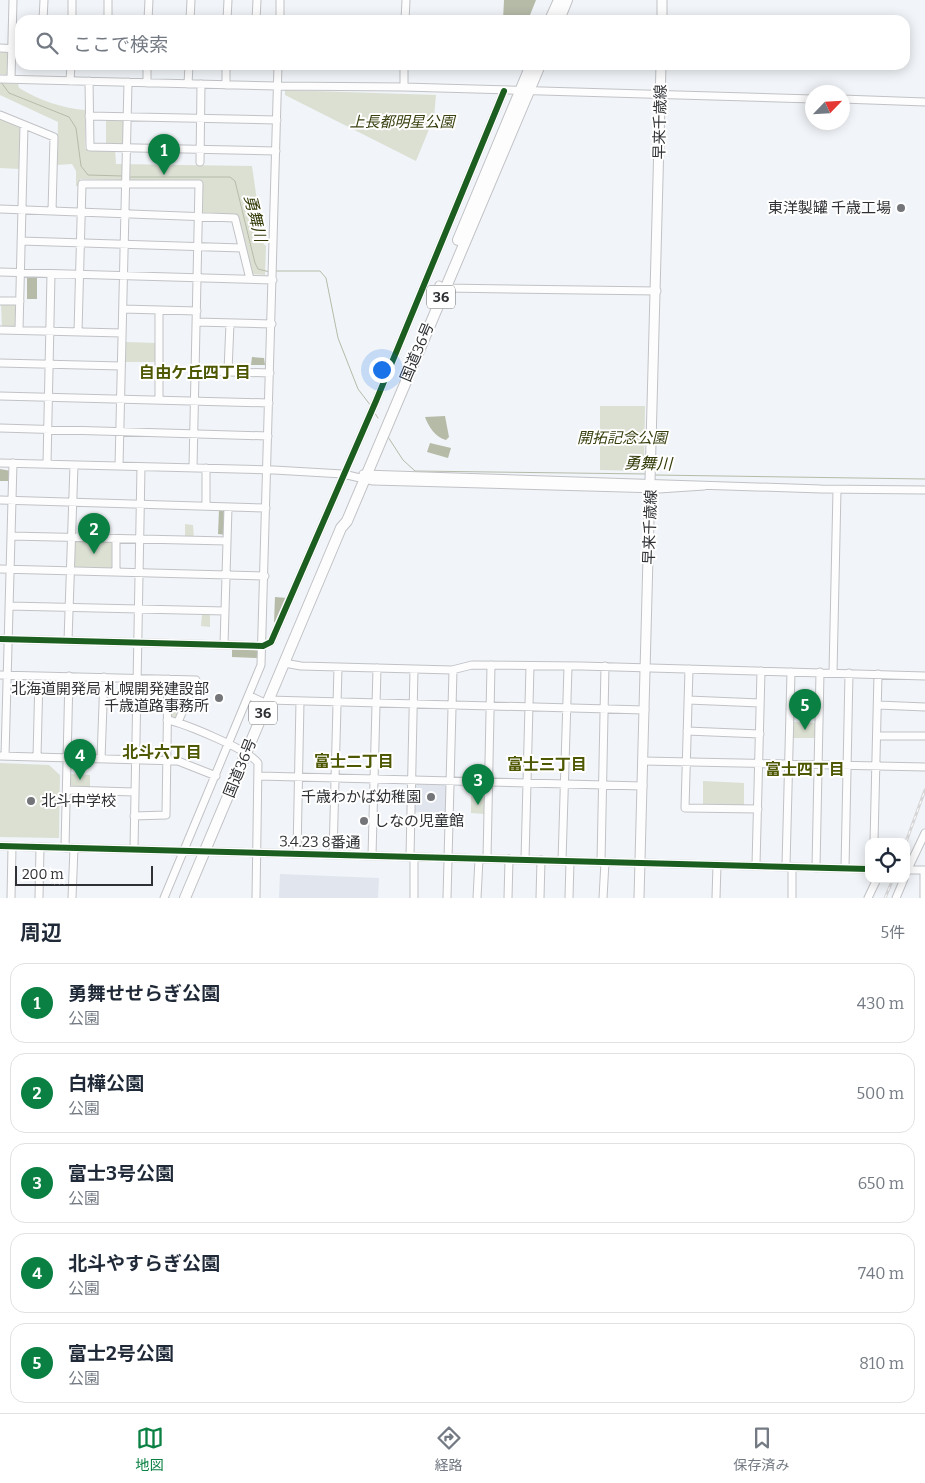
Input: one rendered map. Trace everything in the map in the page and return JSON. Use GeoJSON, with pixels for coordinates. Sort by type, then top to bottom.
{"type":"FeatureCollection","features":[{"type":"Feature","properties":{"kind":"highway"},"geometry":{"type":"LineString","coordinates":[[552,15],[559,0]]}},
{"type":"Feature","properties":{"kind":"highway"},"geometry":{"type":"LineString","coordinates":[[561,15],[568,0]]}},
{"type":"Feature","properties":{"kind":"highway","name":"国道36号"},"geometry":{"type":"LineString","coordinates":[[185,898],[341,528],[341,518],[362,476],[524,91],[530,70]]}},
{"type":"Feature","properties":{"kind":"highway","name":"国道36号"},"geometry":{"type":"LineString","coordinates":[[524,91],[537,70]]}},
{"type":"Feature","properties":{"kind":"main road"},"geometry":{"type":"LineString","coordinates":[[662,0],[662,15]]}},
{"type":"Feature","properties":{"kind":"main road","name":"早来千歳線"},"geometry":{"type":"LineString","coordinates":[[639,898],[661,70]]}},
{"type":"Feature","properties":{"kind":"street"},"geometry":{"type":"LineString","coordinates":[[14,0],[15,24]]}},
{"type":"Feature","properties":{"kind":"street"},"geometry":{"type":"LineString","coordinates":[[43,15],[44,0]]}},
{"type":"Feature","properties":{"kind":"street"},"geometry":{"type":"LineString","coordinates":[[72,0],[72,15]]}},
{"type":"Feature","properties":{"kind":"street"},"geometry":{"type":"LineString","coordinates":[[108,0],[108,15]]}},
{"type":"Feature","properties":{"kind":"street"},"geometry":{"type":"LineString","coordinates":[[148,15],[149,0]]}},
{"type":"Feature","properties":{"kind":"street"},"geometry":{"type":"LineString","coordinates":[[190,15],[191,0]]}},
{"type":"Feature","properties":{"kind":"street"},"geometry":{"type":"LineString","coordinates":[[227,15],[228,0]]}},
{"type":"Feature","properties":{"kind":"street"},"geometry":{"type":"LineString","coordinates":[[256,15],[257,0]]}},
{"type":"Feature","properties":{"kind":"street"},"geometry":{"type":"LineString","coordinates":[[280,0],[280,15]]}},
{"type":"Feature","properties":{"kind":"street"},"geometry":{"type":"LineString","coordinates":[[405,15],[406,0]]}},
{"type":"Feature","properties":{"kind":"street"},"geometry":{"type":"LineString","coordinates":[[0,48],[15,49]]}},
{"type":"Feature","properties":{"kind":"street"},"geometry":{"type":"LineString","coordinates":[[15,52],[6,79],[226,85],[404,87],[805,99]]}},
{"type":"Feature","properties":{"kind":"street"},"geometry":{"type":"LineString","coordinates":[[70,81],[71,70]]}},
{"type":"Feature","properties":{"kind":"street"},"geometry":{"type":"LineString","coordinates":[[147,70],[147,83]]}},
{"type":"Feature","properties":{"kind":"street"},"geometry":{"type":"LineString","coordinates":[[188,84],[189,70]]}},
{"type":"Feature","properties":{"kind":"street"},"geometry":{"type":"LineString","coordinates":[[226,70],[226,85]]}},
{"type":"Feature","properties":{"kind":"street"},"geometry":{"type":"LineString","coordinates":[[164,898],[250,696],[261,665],[274,265],[278,70]]}},
{"type":"Feature","properties":{"kind":"street"},"geometry":{"type":"LineString","coordinates":[[404,70],[404,87]]}},
{"type":"Feature","properties":{"kind":"street"},"geometry":{"type":"LineString","coordinates":[[89,81],[90,147],[276,151]]}},
{"type":"Feature","properties":{"kind":"street"},"geometry":{"type":"LineString","coordinates":[[119,466],[128,82]]}},
{"type":"Feature","properties":{"kind":"street"},"geometry":{"type":"LineString","coordinates":[[200,162],[201,84]]}},
{"type":"Feature","properties":{"kind":"street"},"geometry":{"type":"LineString","coordinates":[[0,639],[263,646],[271,642],[342,474],[376,401],[504,91]]}},
{"type":"Feature","properties":{"kind":"street"},"geometry":{"type":"LineString","coordinates":[[850,100],[925,102]]}},
{"type":"Feature","properties":{"kind":"street"},"geometry":{"type":"LineString","coordinates":[[0,115],[54,137],[52,211]]}},
{"type":"Feature","properties":{"kind":"street"},"geometry":{"type":"LineString","coordinates":[[89,116],[277,120]]}},
{"type":"Feature","properties":{"kind":"street"},"geometry":{"type":"LineString","coordinates":[[19,330],[24,124]]}},
{"type":"Feature","properties":{"kind":"street"},"geometry":{"type":"LineString","coordinates":[[78,332],[82,184],[199,184],[192,468]]}},
{"type":"Feature","properties":{"kind":"street"},"geometry":{"type":"LineString","coordinates":[[0,209],[235,218],[250,279]]}},
{"type":"Feature","properties":{"kind":"street"},"geometry":{"type":"LineString","coordinates":[[21,241],[242,248]]}},
{"type":"Feature","properties":{"kind":"street"},"geometry":{"type":"LineString","coordinates":[[0,272],[198,278],[273,278]]}},
{"type":"Feature","properties":{"kind":"street"},"geometry":{"type":"LineString","coordinates":[[47,464],[51,274]]}},
{"type":"Feature","properties":{"kind":"street"},"geometry":{"type":"LineString","coordinates":[[442,286],[656,291]]}},
{"type":"Feature","properties":{"kind":"street"},"geometry":{"type":"LineString","coordinates":[[0,301],[20,301]]}},
{"type":"Feature","properties":{"kind":"street"},"geometry":{"type":"LineString","coordinates":[[122,310],[196,311]]}},
{"type":"Feature","properties":{"kind":"street"},"geometry":{"type":"LineString","coordinates":[[158,400],[159,310]]}},
{"type":"Feature","properties":{"kind":"street"},"geometry":{"type":"LineString","coordinates":[[196,322],[272,324]]}},
{"type":"Feature","properties":{"kind":"street"},"geometry":{"type":"LineString","coordinates":[[228,371],[230,323]]}},
{"type":"Feature","properties":{"kind":"street"},"geometry":{"type":"LineString","coordinates":[[0,330],[122,333]]}},
{"type":"Feature","properties":{"kind":"street"},"geometry":{"type":"LineString","coordinates":[[0,363],[121,366]]}},
{"type":"Feature","properties":{"kind":"street"},"geometry":{"type":"LineString","coordinates":[[195,370],[270,373]]}},
{"type":"Feature","properties":{"kind":"street"},"geometry":{"type":"LineString","coordinates":[[0,396],[269,403]]}},
{"type":"Feature","properties":{"kind":"street"},"geometry":{"type":"LineString","coordinates":[[0,428],[268,436]]}},
{"type":"Feature","properties":{"kind":"street"},"geometry":{"type":"LineString","coordinates":[[0,463],[268,470],[362,476],[651,480],[683,489],[704,486],[837,490],[925,490]]}},
{"type":"Feature","properties":{"kind":"street"},"geometry":{"type":"LineString","coordinates":[[13,463],[8,675],[2,756],[178,761],[216,776]]}},
{"type":"Feature","properties":{"kind":"street"},"geometry":{"type":"LineString","coordinates":[[68,641],[74,465]]}},
{"type":"Feature","properties":{"kind":"street"},"geometry":{"type":"LineString","coordinates":[[134,850],[134,760],[142,467]]}},
{"type":"Feature","properties":{"kind":"street"},"geometry":{"type":"LineString","coordinates":[[206,468],[206,506]]}},
{"type":"Feature","properties":{"kind":"street"},"geometry":{"type":"LineString","coordinates":[[833,673],[837,490]]}},
{"type":"Feature","properties":{"kind":"street"},"geometry":{"type":"LineString","coordinates":[[0,500],[266,508]]}},
{"type":"Feature","properties":{"kind":"street"},"geometry":{"type":"LineString","coordinates":[[224,645],[228,507]]}},
{"type":"Feature","properties":{"kind":"street"},"geometry":{"type":"LineString","coordinates":[[11,536],[227,541]]}},
{"type":"Feature","properties":{"kind":"street"},"geometry":{"type":"LineString","coordinates":[[116,539],[116,571]]}},
{"type":"Feature","properties":{"kind":"street"},"geometry":{"type":"LineString","coordinates":[[0,568],[265,576]]}},
{"type":"Feature","properties":{"kind":"street"},"geometry":{"type":"LineString","coordinates":[[9,606],[225,611]]}},
{"type":"Feature","properties":{"kind":"street"},"geometry":{"type":"LineString","coordinates":[[284,663],[301,666],[414,670],[453,670],[472,665],[605,666],[925,676]]}},
{"type":"Feature","properties":{"kind":"street"},"geometry":{"type":"LineString","coordinates":[[477,898],[483,859],[488,782],[491,665]]}},
{"type":"Feature","properties":{"kind":"street"},"geometry":{"type":"LineString","coordinates":[[525,860],[530,666]]}},
{"type":"Feature","properties":{"kind":"street"},"geometry":{"type":"LineString","coordinates":[[603,898],[602,785],[605,666]]}},
{"type":"Feature","properties":{"kind":"street"},"geometry":{"type":"LineString","coordinates":[[334,855],[338,667]]}},
{"type":"Feature","properties":{"kind":"street"},"geometry":{"type":"LineString","coordinates":[[562,861],[568,667]]}},
{"type":"Feature","properties":{"kind":"street"},"geometry":{"type":"LineString","coordinates":[[372,856],[377,668]]}},
{"type":"Feature","properties":{"kind":"street"},"geometry":{"type":"LineString","coordinates":[[689,669],[685,808],[758,809]]}},
{"type":"Feature","properties":{"kind":"street"},"geometry":{"type":"LineString","coordinates":[[414,670],[412,780],[414,898]]}},
{"type":"Feature","properties":{"kind":"street"},"geometry":{"type":"LineString","coordinates":[[447,898],[453,670]]}},
{"type":"Feature","properties":{"kind":"street"},"geometry":{"type":"LineString","coordinates":[[756,866],[761,671]]}},
{"type":"Feature","properties":{"kind":"street"},"geometry":{"type":"LineString","coordinates":[[791,672],[789,867],[792,898]]}},
{"type":"Feature","properties":{"kind":"street"},"geometry":{"type":"LineString","coordinates":[[816,868],[820,672]]}},
{"type":"Feature","properties":{"kind":"street"},"geometry":{"type":"LineString","coordinates":[[845,868],[849,673]]}},
{"type":"Feature","properties":{"kind":"street"},"geometry":{"type":"LineString","coordinates":[[874,838],[878,674]]}},
{"type":"Feature","properties":{"kind":"street"},"geometry":{"type":"LineString","coordinates":[[0,675],[196,680],[178,722]]}},
{"type":"Feature","properties":{"kind":"street"},"geometry":{"type":"LineString","coordinates":[[37,757],[39,676]]}},
{"type":"Feature","properties":{"kind":"street"},"geometry":{"type":"LineString","coordinates":[[65,848],[69,676]]}},
{"type":"Feature","properties":{"kind":"street"},"geometry":{"type":"LineString","coordinates":[[102,759],[104,677]]}},
{"type":"Feature","properties":{"kind":"street"},"geometry":{"type":"LineString","coordinates":[[134,816],[166,816],[168,679]]}},
{"type":"Feature","properties":{"kind":"street"},"geometry":{"type":"LineString","coordinates":[[250,696],[267,702],[300,701],[645,710]]}},
{"type":"Feature","properties":{"kind":"street"},"geometry":{"type":"LineString","coordinates":[[688,700],[760,703]]}},
{"type":"Feature","properties":{"kind":"street"},"geometry":{"type":"LineString","coordinates":[[297,854],[300,701]]}},
{"type":"Feature","properties":{"kind":"street"},"geometry":{"type":"LineString","coordinates":[[878,705],[925,706]]}},
{"type":"Feature","properties":{"kind":"street"},"geometry":{"type":"LineString","coordinates":[[167,720],[178,722],[229,745],[257,761],[259,776],[256,898]]}},
{"type":"Feature","properties":{"kind":"street"},"geometry":{"type":"LineString","coordinates":[[687,731],[760,734]]}},
{"type":"Feature","properties":{"kind":"street"},"geometry":{"type":"LineString","coordinates":[[877,736],[925,736]]}},
{"type":"Feature","properties":{"kind":"street"},"geometry":{"type":"LineString","coordinates":[[643,761],[876,768],[925,767]]}},
{"type":"Feature","properties":{"kind":"street"},"geometry":{"type":"LineString","coordinates":[[259,776],[643,786]]}},
{"type":"Feature","properties":{"kind":"street"},"geometry":{"type":"LineString","coordinates":[[67,790],[134,792]]}},
{"type":"Feature","properties":{"kind":"street"},"geometry":{"type":"LineString","coordinates":[[910,865],[925,833]]}},
{"type":"Feature","properties":{"kind":"street","name":"3.4.23 8番通"},"geometry":{"type":"LineString","coordinates":[[0,846],[865,869]]}},
{"type":"Feature","properties":{"kind":"street"},"geometry":{"type":"LineString","coordinates":[[11,898],[12,847]]}},
{"type":"Feature","properties":{"kind":"street"},"geometry":{"type":"LineString","coordinates":[[39,898],[40,847]]}},
{"type":"Feature","properties":{"kind":"street"},"geometry":{"type":"LineString","coordinates":[[72,898],[74,848]]}},
{"type":"Feature","properties":{"kind":"street"},"geometry":{"type":"LineString","coordinates":[[508,898],[510,860]]}},
{"type":"Feature","properties":{"kind":"street"},"geometry":{"type":"LineString","coordinates":[[540,898],[541,860]]}},
{"type":"Feature","properties":{"kind":"street"},"geometry":{"type":"LineString","coordinates":[[569,898],[570,861]]}},
{"type":"Feature","properties":{"kind":"street"},"geometry":{"type":"LineString","coordinates":[[716,898],[717,865]]}},
{"type":"Feature","properties":{"kind":"street"},"geometry":{"type":"LineString","coordinates":[[910,871],[925,870],[924,898]]}},
{"type":"Feature","properties":{"kind":"street"},"geometry":{"type":"LineString","coordinates":[[868,898],[875,883]]}},
{"type":"Feature","properties":{"kind":"street"},"geometry":{"type":"LineString","coordinates":[[896,898],[902,883]]}},
{"type":"Feature","properties":{"kind":"shaded area"},"geometry":{"type":"Polygon","coordinates":[[[504,0],[536,0],[530,15],[503,15],[504,0]]]}},
{"type":"Feature","properties":{"kind":"shaded area"},"geometry":{"type":"Polygon","coordinates":[[[27,276],[37,276],[37,299],[27,299],[27,276]]]}},
{"type":"Feature","properties":{"kind":"shaded area"},"geometry":{"type":"Polygon","coordinates":[[[252,357],[264,358],[265,365],[251,365],[252,357]]]}},
{"type":"Feature","properties":{"kind":"shaded area"},"geometry":{"type":"Polygon","coordinates":[[[445,416],[449,437],[446,440],[439,437],[433,431],[425,417],[445,416]]]}},
{"type":"Feature","properties":{"kind":"shaded area"},"geometry":{"type":"Polygon","coordinates":[[[430,443],[451,448],[448,458],[427,452],[430,443]]]}},
{"type":"Feature","properties":{"kind":"shaded area"},"geometry":{"type":"Polygon","coordinates":[[[0,469],[11,471],[10,481],[0,481],[0,469]]]}},
{"type":"Feature","properties":{"kind":"shaded area"},"geometry":{"type":"Polygon","coordinates":[[[219,510],[226,511],[226,535],[218,534],[219,510]]]}},
{"type":"Feature","properties":{"kind":"shaded area"},"geometry":{"type":"Polygon","coordinates":[[[275,597],[287,598],[277,622],[274,622],[275,597]]]}},
{"type":"Feature","properties":{"kind":"shaded area"},"geometry":{"type":"Polygon","coordinates":[[[232,648],[258,649],[257,658],[232,657],[232,648]]]}},
{"type":"Feature","properties":{"kind":"shaded area","name":"千歳わかば幼稚園"},"geometry":{"type":"Polygon","coordinates":[[[415,781],[448,782],[447,813],[414,812],[415,781]]]}},
{"type":"Feature","properties":{"kind":"shaded area"},"geometry":{"type":"Polygon","coordinates":[[[280,874],[379,878],[378,898],[279,898],[280,874]]]}},
{"type":"Feature","properties":{"kind":"green space"},"geometry":{"type":"Polygon","coordinates":[[[0,50],[9,51],[8,75],[0,74],[0,50]]]}},
{"type":"Feature","properties":{"kind":"green space"},"geometry":{"type":"Polygon","coordinates":[[[0,83],[18,84],[19,88],[42,100],[85,110],[85,149],[115,149],[116,164],[252,166],[263,243],[266,246],[265,275],[252,274],[237,215],[201,213],[201,182],[80,179],[80,186],[76,186],[76,171],[72,164],[57,165],[58,122],[0,95],[0,83]]]}},
{"type":"Feature","properties":{"kind":"green space","name":"上長都明星公園"},"geometry":{"type":"Polygon","coordinates":[[[285,90],[436,95],[434,117],[416,161],[285,95],[285,90]]]}},
{"type":"Feature","properties":{"kind":"green space"},"geometry":{"type":"Polygon","coordinates":[[[0,118],[21,126],[20,169],[0,168],[0,118]]]}},
{"type":"Feature","properties":{"kind":"green space"},"geometry":{"type":"Polygon","coordinates":[[[106,119],[125,119],[125,144],[106,144],[106,119]]]}},
{"type":"Feature","properties":{"kind":"green space"},"geometry":{"type":"Polygon","coordinates":[[[1,304],[16,304],[16,327],[2,327],[1,304]]]}},
{"type":"Feature","properties":{"kind":"green space"},"geometry":{"type":"Polygon","coordinates":[[[126,342],[157,343],[156,362],[125,362],[126,342]]]}},
{"type":"Feature","properties":{"kind":"green space","name":"開拓記念公園"},"geometry":{"type":"Polygon","coordinates":[[[600,406],[645,406],[644,471],[600,470],[600,406]]]}},
{"type":"Feature","properties":{"kind":"green space"},"geometry":{"type":"Polygon","coordinates":[[[185,524],[193,525],[194,539],[185,538],[185,524]]]}},
{"type":"Feature","properties":{"kind":"green space"},"geometry":{"type":"Polygon","coordinates":[[[75,539],[114,541],[113,569],[74,567],[75,539]]]}},
{"type":"Feature","properties":{"kind":"green space"},"geometry":{"type":"Polygon","coordinates":[[[202,614],[210,614],[210,627],[201,626],[202,614]]]}},
{"type":"Feature","properties":{"kind":"green space"},"geometry":{"type":"Polygon","coordinates":[[[173,682],[191,684],[175,719],[171,715],[173,682]]]}},
{"type":"Feature","properties":{"kind":"green space"},"geometry":{"type":"Polygon","coordinates":[[[793,722],[818,723],[817,738],[792,738],[793,722]]]}},
{"type":"Feature","properties":{"kind":"green space","name":"北斗中学校"},"geometry":{"type":"Polygon","coordinates":[[[0,763],[49,765],[60,775],[59,838],[0,837],[0,763]]]}},
{"type":"Feature","properties":{"kind":"green space"},"geometry":{"type":"Polygon","coordinates":[[[71,774],[90,775],[90,788],[73,787],[70,784],[71,774]]]}},
{"type":"Feature","properties":{"kind":"green space"},"geometry":{"type":"Polygon","coordinates":[[[703,781],[744,783],[744,806],[703,804],[703,781]]]}},
{"type":"Feature","properties":{"kind":"green space"},"geometry":{"type":"Polygon","coordinates":[[[471,795],[485,796],[484,814],[471,813],[471,795]]]}},
{"type":"Feature","properties":{"kind":"waterway","name":"勇舞川"},"geometry":{"type":"LineString","coordinates":[[1,82],[9,93],[69,117],[76,128],[81,166],[88,175],[122,176]]}},
{"type":"Feature","properties":{"kind":"waterway","name":"勇舞川"},"geometry":{"type":"LineString","coordinates":[[129,177],[230,177],[235,181],[255,263],[258,269],[270,272]]}},
{"type":"Feature","properties":{"kind":"waterway","name":"勇舞川"},"geometry":{"type":"LineString","coordinates":[[276,271],[320,271],[326,278],[338,338],[358,389],[371,406]]}},
{"type":"Feature","properties":{"kind":"waterway","name":"勇舞川"},"geometry":{"type":"LineString","coordinates":[[374,412],[378,418]]}},
{"type":"Feature","properties":{"kind":"waterway","name":"勇舞川"},"geometry":{"type":"LineString","coordinates":[[388,437],[403,460],[415,471],[647,474]]}},
{"type":"Feature","properties":{"kind":"waterway","name":"勇舞川"},"geometry":{"type":"LineString","coordinates":[[654,475],[925,479]]}},
{"type":"Feature","properties":{"kind":"railway"},"geometry":{"type":"LineString","coordinates":[[907,838],[925,790]]}},
{"type":"Feature","properties":{"kind":"railway"},"geometry":{"type":"LineString","coordinates":[[885,898],[891,883]]}},
{"type":"Feature","properties":{"kind":"cycle path"},"geometry":{"type":"LineString","coordinates":[[0,639],[263,646],[271,642],[376,401],[504,91]]}},
{"type":"Feature","properties":{"kind":"cycle path"},"geometry":{"type":"LineString","coordinates":[[0,846],[865,869]]}},
{"type":"Feature","properties":{"kind":"place","name":"勇舞せせらぎ公園"},"geometry":{"type":"Point","coordinates":[164,175]}},
{"type":"Feature","properties":{"kind":"place","name":"東洋製罐 千歳工場"},"geometry":{"type":"Point","coordinates":[901,208]}},
{"type":"Feature","properties":{"kind":"place","name":"白樺公園"},"geometry":{"type":"Point","coordinates":[94,554]}},
{"type":"Feature","properties":{"kind":"place","name":"北海道開発局 札幌開発建設部 千歳道路事務所"},"geometry":{"type":"Point","coordinates":[219,698]}},
{"type":"Feature","properties":{"kind":"place","name":"富士2号公園"},"geometry":{"type":"Point","coordinates":[805,730]}},
{"type":"Feature","properties":{"kind":"place","name":"北斗やすらぎ公園"},"geometry":{"type":"Point","coordinates":[80,780]}},
{"type":"Feature","properties":{"kind":"place","name":"千歳わかば幼稚園"},"geometry":{"type":"Point","coordinates":[431,797]}},
{"type":"Feature","properties":{"kind":"place","name":"北斗中学校"},"geometry":{"type":"Point","coordinates":[31,801]}},
{"type":"Feature","properties":{"kind":"place","name":"富士3号公園"},"geometry":{"type":"Point","coordinates":[478,805]}},
{"type":"Feature","properties":{"kind":"place","name":"しなの児童館"},"geometry":{"type":"Point","coordinates":[364,821]}},
{"type":"Feature","properties":{"kind":"district","name":"自由ケ丘四丁目"},"geometry":{"type":"Point","coordinates":[195,372]}},
{"type":"Feature","properties":{"kind":"district","name":"北斗六丁目"},"geometry":{"type":"Point","coordinates":[162,752]}},
{"type":"Feature","properties":{"kind":"district","name":"富士二丁目"},"geometry":{"type":"Point","coordinates":[354,761]}},
{"type":"Feature","properties":{"kind":"district","name":"富士三丁目"},"geometry":{"type":"Point","coordinates":[547,764]}},
{"type":"Feature","properties":{"kind":"district","name":"富士四丁目"},"geometry":{"type":"Point","coordinates":[805,769]}}]}
